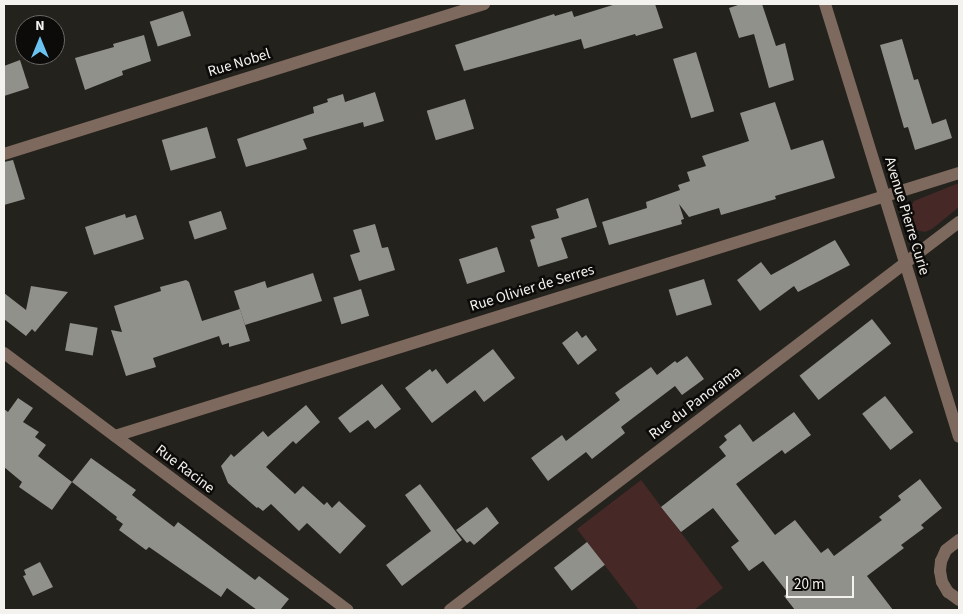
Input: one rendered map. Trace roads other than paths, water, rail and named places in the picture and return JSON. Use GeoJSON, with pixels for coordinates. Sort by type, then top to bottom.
{"type":"FeatureCollection","features":[{"type":"Feature","properties":{"kind":"street","name":"Rue Nobel"},"geometry":{"type":"LineString","coordinates":[[4,154],[484,4]]}},
{"type":"Feature","properties":{"kind":"street","name":"Avenue Pierre Curie"},"geometry":{"type":"LineString","coordinates":[[825,4],[959,437]]}},
{"type":"Feature","properties":{"kind":"street","name":"Rue Olivier de Serres"},"geometry":{"type":"LineString","coordinates":[[115,436],[959,172]]}},
{"type":"Feature","properties":{"kind":"street","name":"Rue du Panorama"},"geometry":{"type":"LineString","coordinates":[[450,610],[959,222]]}},
{"type":"Feature","properties":{"kind":"street","name":"Rue Racine"},"geometry":{"type":"LineString","coordinates":[[4,353],[348,610]]}},
{"type":"Feature","properties":{"kind":"street"},"geometry":{"type":"LineString","coordinates":[[952,610],[948,592],[942,582],[940,572],[941,560],[946,550],[959,540]]}},
{"type":"Feature","properties":{"kind":"street"},"geometry":{"type":"LineString","coordinates":[[948,592],[959,600]]}}]}
